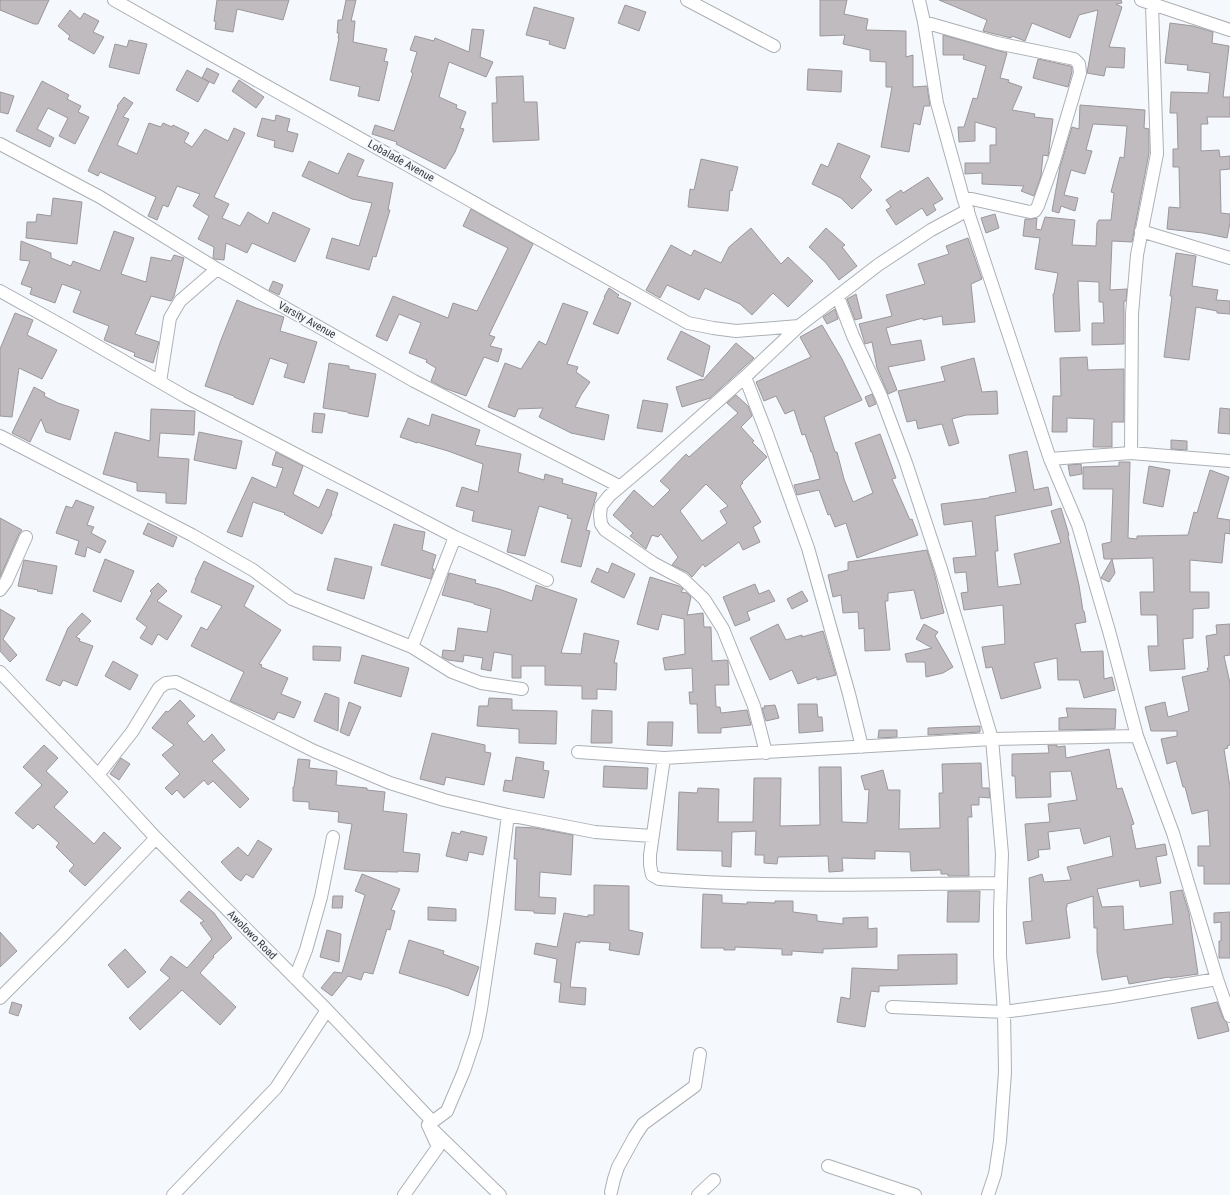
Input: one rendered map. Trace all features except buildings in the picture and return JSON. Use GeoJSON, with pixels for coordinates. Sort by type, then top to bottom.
{"type":"FeatureCollection","features":[{"type":"Feature","properties":{"kind":"street","name":"Lobalade Avenue"},"geometry":{"type":"LineString","coordinates":[[114,0],[688,323],[736,331],[799,326]]}},
{"type":"Feature","properties":{"kind":"street"},"geometry":{"type":"LineString","coordinates":[[687,0],[774,46]]}},
{"type":"Feature","properties":{"kind":"street"},"geometry":{"type":"LineString","coordinates":[[919,0],[937,103],[963,197],[1050,460],[1078,525],[1138,736],[1173,833],[1217,979],[1230,1016]]}},
{"type":"Feature","properties":{"kind":"street"},"geometry":{"type":"LineString","coordinates":[[1131,453],[1132,314],[1137,255],[1156,154],[1146,2],[1230,30]]}},
{"type":"Feature","properties":{"kind":"street"},"geometry":{"type":"LineString","coordinates":[[924,22],[997,42],[1074,59],[1080,64],[1080,73],[1054,162],[1035,211],[1030,212],[963,197]]}},
{"type":"Feature","properties":{"kind":"street","name":"Varsity Avenue"},"geometry":{"type":"LineString","coordinates":[[0,144],[100,197],[217,269],[414,381],[619,486]]}},
{"type":"Feature","properties":{"kind":"street"},"geometry":{"type":"LineString","coordinates":[[766,753],[754,706],[722,629],[704,599],[683,579],[653,563],[605,530],[599,520],[601,506],[608,496],[619,486],[655,457],[745,377],[799,326],[878,265],[931,230],[968,210]]}},
{"type":"Feature","properties":{"kind":"street"},"geometry":{"type":"LineString","coordinates":[[1141,231],[1230,258]]}},
{"type":"Feature","properties":{"kind":"street"},"geometry":{"type":"LineString","coordinates":[[160,382],[170,318],[180,301],[217,269]]}},
{"type":"Feature","properties":{"kind":"street"},"geometry":{"type":"LineString","coordinates":[[0,291],[186,397],[455,537],[547,580]]}},
{"type":"Feature","properties":{"kind":"street"},"geometry":{"type":"LineString","coordinates":[[838,296],[853,336],[881,396],[906,463],[992,739],[1002,854],[1000,956],[1004,1012],[1005,1072],[1001,1126],[995,1174],[988,1195]]}},
{"type":"Feature","properties":{"kind":"street"},"geometry":{"type":"LineString","coordinates":[[745,377],[808,548],[849,694],[862,747]]}},
{"type":"Feature","properties":{"kind":"street"},"geometry":{"type":"LineString","coordinates":[[0,436],[192,535],[253,570],[292,599],[412,648],[452,672],[481,683],[522,689]]}},
{"type":"Feature","properties":{"kind":"street"},"geometry":{"type":"LineString","coordinates":[[1050,460],[1131,453],[1230,461]]}},
{"type":"Feature","properties":{"kind":"street"},"geometry":{"type":"LineString","coordinates":[[0,590],[6,582],[26,537]]}},
{"type":"Feature","properties":{"kind":"street"},"geometry":{"type":"LineString","coordinates":[[412,648],[455,537]]}},
{"type":"Feature","properties":{"kind":"street","name":"Awolowo Road"},"geometry":{"type":"LineString","coordinates":[[0,672],[156,838],[327,1010],[431,1120],[428,1125],[500,1195]]}},
{"type":"Feature","properties":{"kind":"street"},"geometry":{"type":"LineString","coordinates":[[98,775],[132,732],[159,688],[166,683],[176,682],[314,751],[390,783],[444,800],[508,815],[594,832],[652,836]]}},
{"type":"Feature","properties":{"kind":"street"},"geometry":{"type":"LineString","coordinates":[[578,752],[664,758],[992,739],[1138,736]]}},
{"type":"Feature","properties":{"kind":"street"},"geometry":{"type":"LineString","coordinates":[[664,758],[652,836],[650,865],[652,875],[659,879],[724,884],[862,885],[1001,883]]}},
{"type":"Feature","properties":{"kind":"street"},"geometry":{"type":"LineString","coordinates":[[404,1195],[438,1147],[428,1125],[446,1111],[464,1071],[476,1035],[494,922],[508,815]]}},
{"type":"Feature","properties":{"kind":"street"},"geometry":{"type":"LineString","coordinates":[[295,978],[306,950],[321,897],[332,837]]}},
{"type":"Feature","properties":{"kind":"street"},"geometry":{"type":"LineString","coordinates":[[0,998],[156,838]]}},
{"type":"Feature","properties":{"kind":"street"},"geometry":{"type":"LineString","coordinates":[[892,1007],[1004,1012],[1112,997],[1217,979]]}},
{"type":"Feature","properties":{"kind":"street"},"geometry":{"type":"LineString","coordinates":[[173,1195],[276,1088],[327,1010]]}},
{"type":"Feature","properties":{"kind":"street"},"geometry":{"type":"LineString","coordinates":[[612,1194],[618,1166],[643,1124],[694,1086],[700,1054]]}},
{"type":"Feature","properties":{"kind":"street"},"geometry":{"type":"LineString","coordinates":[[828,1166],[915,1195]]}},
{"type":"Feature","properties":{"kind":"street"},"geometry":{"type":"LineString","coordinates":[[698,1195],[714,1180]]}}]}
